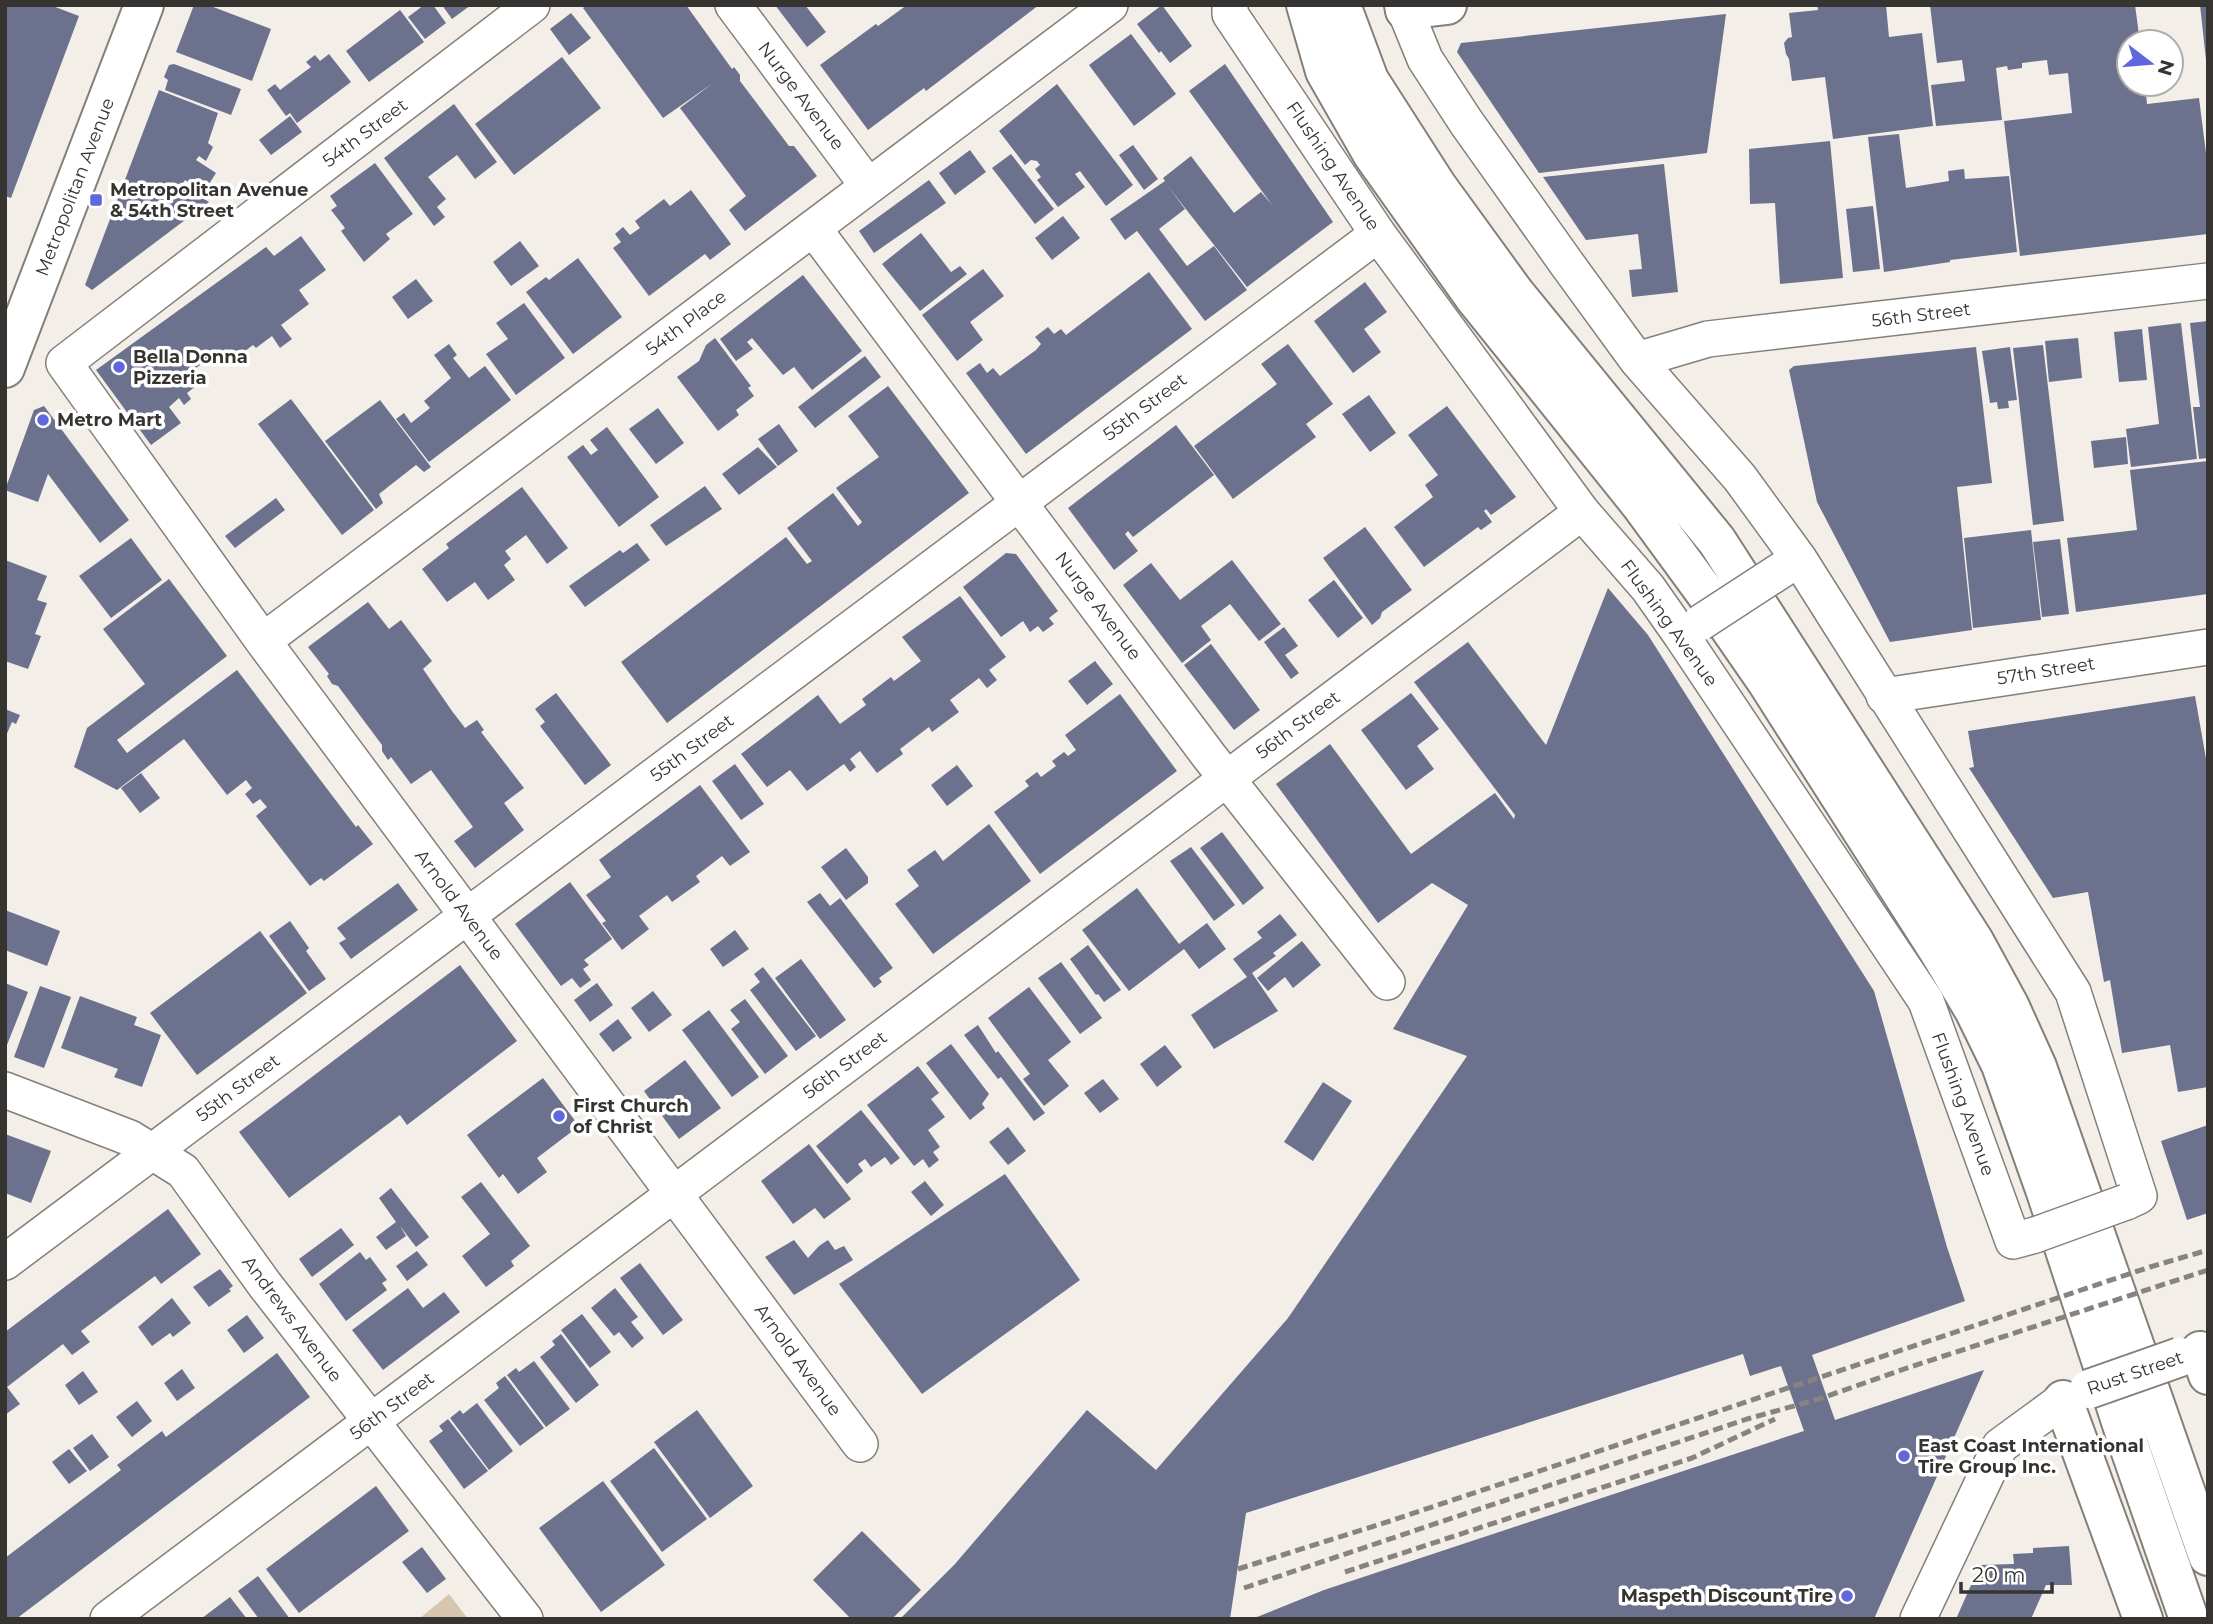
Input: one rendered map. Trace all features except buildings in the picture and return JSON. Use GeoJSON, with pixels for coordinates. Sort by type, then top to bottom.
{"type":"FeatureCollection","features":[{"type":"Feature","properties":{"kind":"main road","name":"Metropolitan Avenue"},"geometry":{"type":"LineString","coordinates":[[10,357],[144,5]]}},
{"type":"Feature","properties":{"kind":"main road"},"geometry":{"type":"LineString","coordinates":[[1306,5],[1325,71],[1373,155],[1474,298],[1641,505],[1704,591],[1767,682],[1974,1010],[2001,1065],[2043,1182],[2189,1619]]}},
{"type":"Feature","properties":{"kind":"main road"},"geometry":{"type":"LineString","coordinates":[[1341,5],[1368,80],[1437,186],[1514,292],[1717,541],[1974,941],[2009,1005],[2037,1067],[2208,1556]]}},
{"type":"Feature","properties":{"kind":"main road"},"geometry":{"type":"LineString","coordinates":[[1405,7],[1447,5]]}},
{"type":"Feature","properties":{"kind":"main road","name":"Rust Street"},"geometry":{"type":"LineString","coordinates":[[2076,1394],[2199,1358]]}},
{"type":"Feature","properties":{"kind":"main road"},"geometry":{"type":"LineString","coordinates":[[2076,1394],[2143,1619]]}},
{"type":"Feature","properties":{"kind":"street","name":"54th Street"},"geometry":{"type":"LineString","coordinates":[[64,363],[532,5]]}},
{"type":"Feature","properties":{"kind":"street","name":"Nurge Avenue"},"geometry":{"type":"LineString","coordinates":[[733,5],[868,186]]}},
{"type":"Feature","properties":{"kind":"street","name":"54th Place"},"geometry":{"type":"LineString","coordinates":[[263,641],[1110,5]]}},
{"type":"Feature","properties":{"kind":"street","name":"Flushing Avenue"},"geometry":{"type":"LineString","coordinates":[[1230,5],[1230,14],[1378,234],[1582,512],[1648,588],[1690,629],[1926,1001],[2013,1241],[2139,1196],[2073,992],[1884,696],[1791,564],[1740,478],[1637,360],[1466,122],[1425,59],[1405,7]]}},
{"type":"Feature","properties":{"kind":"street","name":"Nurge Avenue"},"geometry":{"type":"LineString","coordinates":[[813,228],[1227,778],[1388,982]]}},
{"type":"Feature","properties":{"kind":"street","name":"55th Street"},"geometry":{"type":"LineString","coordinates":[[5,1262],[1378,234]]}},
{"type":"Feature","properties":{"kind":"street","name":"56th Street"},"geometry":{"type":"LineString","coordinates":[[1637,360],[1708,340],[2208,281]]}},
{"type":"Feature","properties":{"kind":"street"},"geometry":{"type":"LineString","coordinates":[[10,357],[64,363]]}},
{"type":"Feature","properties":{"kind":"street","name":"Arnold Avenue"},"geometry":{"type":"LineString","coordinates":[[64,363],[263,641],[860,1444]]}},
{"type":"Feature","properties":{"kind":"street","name":"56th Street"},"geometry":{"type":"LineString","coordinates":[[108,1619],[1582,512]]}},
{"type":"Feature","properties":{"kind":"street"},"geometry":{"type":"LineString","coordinates":[[1690,629],[1791,564]]}},
{"type":"Feature","properties":{"kind":"street","name":"57th Street"},"geometry":{"type":"LineString","coordinates":[[1884,696],[2208,647]]}},
{"type":"Feature","properties":{"kind":"street","name":"Andrews Avenue"},"geometry":{"type":"LineString","coordinates":[[5,1090],[106,1128],[154,1152],[183,1171],[265,1285],[525,1619]]}},
{"type":"Feature","properties":{"kind":"street"},"geometry":{"type":"LineString","coordinates":[[1918,1619],[2000,1446],[2076,1394]]}},
{"type":"Feature","properties":{"kind":"shaded area"},"geometry":{"type":"Polygon","coordinates":[[[449,1594],[468,1619],[419,1619],[449,1594]]]}},
{"type":"Feature","properties":{"kind":"railway"},"geometry":{"type":"LineString","coordinates":[[1238,1569],[2208,1250]]}},
{"type":"Feature","properties":{"kind":"railway"},"geometry":{"type":"LineString","coordinates":[[1244,1588],[1747,1419],[1819,1399],[2208,1270]]}},
{"type":"Feature","properties":{"kind":"railway"},"geometry":{"type":"LineString","coordinates":[[1345,1572],[1692,1458],[1775,1419]]}},
{"type":"Feature","properties":{"kind":"place","name":"Metropolitan Avenue & 54th Street"},"geometry":{"type":"Point","coordinates":[96,200]}},
{"type":"Feature","properties":{"kind":"place","name":"Bella Donna Pizzeria"},"geometry":{"type":"Point","coordinates":[119,367]}},
{"type":"Feature","properties":{"kind":"place","name":"Metro Mart"},"geometry":{"type":"Point","coordinates":[43,420]}},
{"type":"Feature","properties":{"kind":"place","name":"First Church of Christ"},"geometry":{"type":"Point","coordinates":[559,1116]}},
{"type":"Feature","properties":{"kind":"place","name":"East Coast International Tire Group Inc."},"geometry":{"type":"Point","coordinates":[1904,1456]}},
{"type":"Feature","properties":{"kind":"place","name":"Maspeth Discount Tire"},"geometry":{"type":"Point","coordinates":[1847,1596]}}]}
